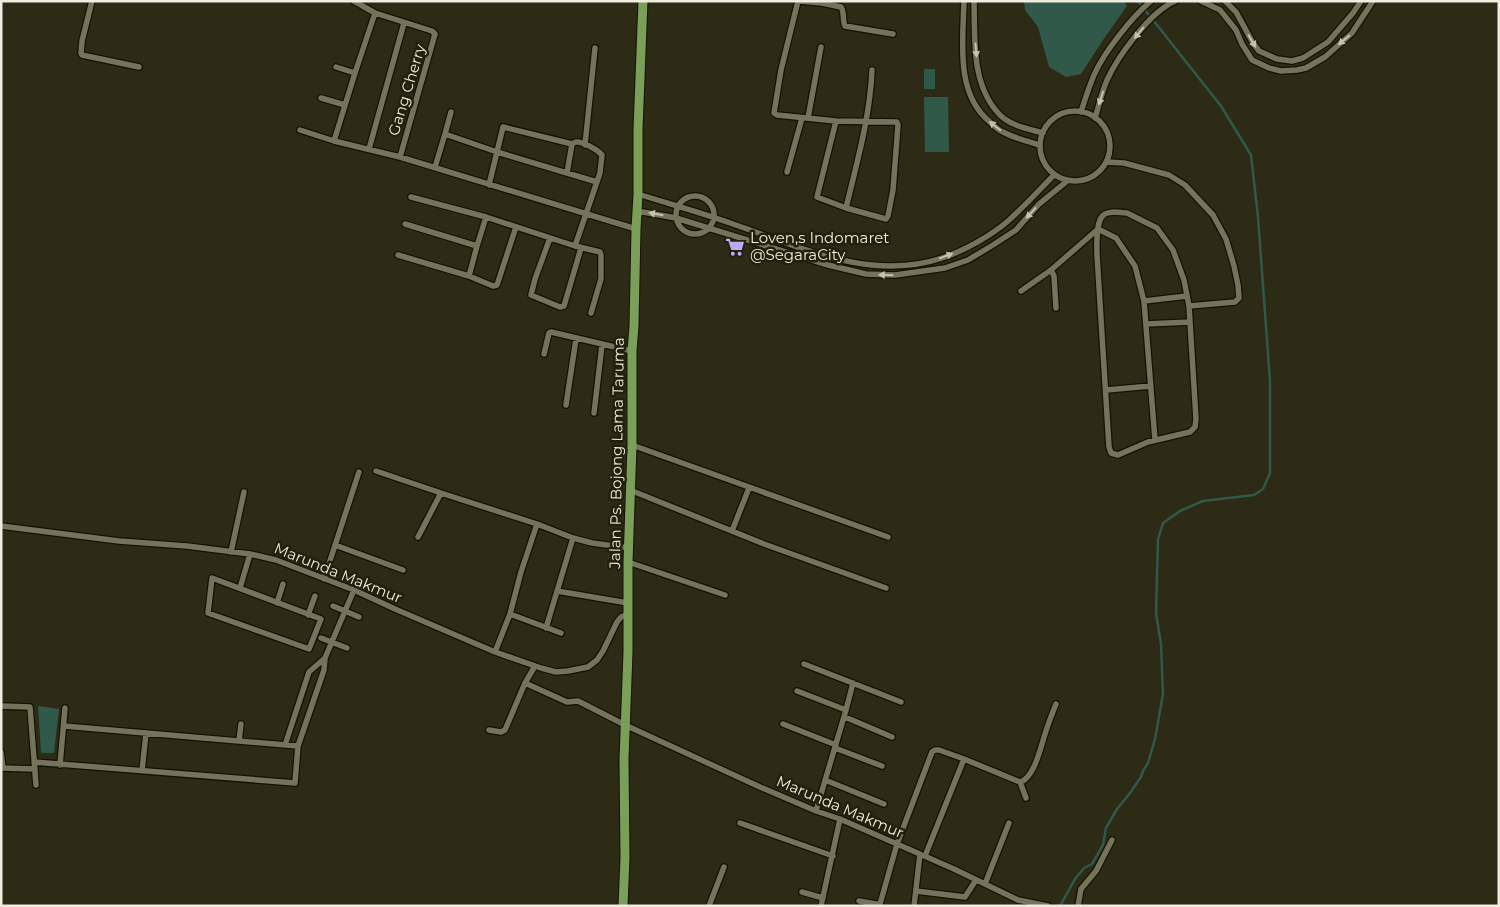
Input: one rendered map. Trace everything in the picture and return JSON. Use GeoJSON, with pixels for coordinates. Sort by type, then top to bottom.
{"type":"FeatureCollection","features":[{"type":"Feature","properties":{"kind":"main road","name":"Jalan Ps. Bojong Lama Taruma"},"geometry":{"type":"LineString","coordinates":[[625,905],[624,759],[628,652],[628,548],[643,1]]}},
{"type":"Feature","properties":{"kind":"street"},"geometry":{"type":"LineString","coordinates":[[92,1],[82,41],[82,55],[139,67]]}},
{"type":"Feature","properties":{"kind":"street","name":"Gang Cherry"},"geometry":{"type":"LineString","coordinates":[[354,1],[375,13],[432,31],[436,37],[400,157]]}},
{"type":"Feature","properties":{"kind":"street"},"geometry":{"type":"LineString","coordinates":[[836,121],[817,197],[885,220],[888,216],[893,190],[898,123],[836,121],[777,115],[774,112],[781,70],[799,1],[841,7],[845,26],[893,34]]}},
{"type":"Feature","properties":{"kind":"street"},"geometry":{"type":"LineString","coordinates":[[964,1],[963,56],[965,77],[970,94],[987,120],[1002,132],[1039,145]]}},
{"type":"Feature","properties":{"kind":"street"},"geometry":{"type":"LineString","coordinates":[[974,1],[976,62],[978,77],[984,91],[1001,116],[1020,126],[1043,133]]}},
{"type":"Feature","properties":{"kind":"street"},"geometry":{"type":"LineString","coordinates":[[1081,112],[1094,74],[1115,41],[1151,1]]}},
{"type":"Feature","properties":{"kind":"street"},"geometry":{"type":"LineString","coordinates":[[1095,118],[1108,79],[1125,51],[1159,10],[1175,1]]}},
{"type":"Feature","properties":{"kind":"street"},"geometry":{"type":"LineString","coordinates":[[1201,1],[1220,10],[1236,30],[1252,60],[1281,71],[1306,68],[1325,57],[1352,33],[1372,1]]}},
{"type":"Feature","properties":{"kind":"street"},"geometry":{"type":"LineString","coordinates":[[1225,1],[1236,12],[1253,44],[1259,51],[1277,59],[1292,61],[1303,58],[1328,42],[1362,1]]}},
{"type":"Feature","properties":{"kind":"street"},"geometry":{"type":"LineString","coordinates":[[334,141],[375,13]]}},
{"type":"Feature","properties":{"kind":"street"},"geometry":{"type":"LineString","coordinates":[[369,149],[404,23]]}},
{"type":"Feature","properties":{"kind":"street"},"geometry":{"type":"LineString","coordinates":[[787,172],[805,118],[821,47]]}},
{"type":"Feature","properties":{"kind":"street"},"geometry":{"type":"LineString","coordinates":[[586,145],[595,48]]}},
{"type":"Feature","properties":{"kind":"street"},"geometry":{"type":"LineString","coordinates":[[336,66],[355,73]]}},
{"type":"Feature","properties":{"kind":"street"},"geometry":{"type":"LineString","coordinates":[[846,208],[867,121],[872,70]]}},
{"type":"Feature","properties":{"kind":"street"},"geometry":{"type":"LineString","coordinates":[[321,98],[345,105]]}},
{"type":"Feature","properties":{"kind":"street"},"geometry":{"type":"LineString","coordinates":[[1072,111],[1081,112],[1095,118],[1102,124],[1109,139],[1109,154],[1102,168],[1090,178],[1083,181],[1067,181],[1054,175],[1044,163],[1039,145],[1043,133],[1055,117],[1072,111]]}},
{"type":"Feature","properties":{"kind":"street"},"geometry":{"type":"LineString","coordinates":[[435,167],[451,112]]}},
{"type":"Feature","properties":{"kind":"street"},"geometry":{"type":"LineString","coordinates":[[490,185],[503,127],[572,144],[576,142],[598,150],[602,154],[597,182],[586,213],[564,306],[560,307],[531,295],[550,238]]}},
{"type":"Feature","properties":{"kind":"street"},"geometry":{"type":"LineString","coordinates":[[300,130],[334,141],[435,167],[636,229]]}},
{"type":"Feature","properties":{"kind":"street"},"geometry":{"type":"LineString","coordinates":[[445,134],[597,182]]}},
{"type":"Feature","properties":{"kind":"street"},"geometry":{"type":"LineString","coordinates":[[567,173],[572,144]]}},
{"type":"Feature","properties":{"kind":"street"},"geometry":{"type":"LineString","coordinates":[[1106,162],[1124,163],[1169,175],[1185,186],[1213,215],[1226,239],[1234,266],[1239,298],[1235,302],[1189,306]]}},
{"type":"Feature","properties":{"kind":"street"},"geometry":{"type":"LineString","coordinates":[[638,194],[714,217],[826,257],[866,265],[893,266],[916,264],[943,258],[987,236],[1008,222],[1054,175]]}},
{"type":"Feature","properties":{"kind":"street"},"geometry":{"type":"LineString","coordinates":[[637,212],[650,212],[676,218],[866,274],[895,275],[946,268],[968,260],[1016,230],[1039,204],[1067,181]]}},
{"type":"Feature","properties":{"kind":"street"},"geometry":{"type":"LineString","coordinates":[[700,196],[709,202],[714,217],[709,227],[700,233],[689,233],[680,227],[676,218],[678,206],[684,199],[700,196]]}},
{"type":"Feature","properties":{"kind":"street"},"geometry":{"type":"LineString","coordinates":[[411,197],[486,217],[578,247],[600,252],[601,279],[592,313]]}},
{"type":"Feature","properties":{"kind":"street"},"geometry":{"type":"LineString","coordinates":[[1114,212],[1127,213],[1157,228],[1172,250],[1184,280],[1189,306],[1195,427],[1190,432],[1155,440],[1118,454],[1112,453],[1109,447],[1097,255],[1100,218],[1105,214],[1114,212]]}},
{"type":"Feature","properties":{"kind":"street"},"geometry":{"type":"LineString","coordinates":[[469,276],[486,217]]}},
{"type":"Feature","properties":{"kind":"street"},"geometry":{"type":"LineString","coordinates":[[405,224],[477,246]]}},
{"type":"Feature","properties":{"kind":"street"},"geometry":{"type":"LineString","coordinates":[[398,254],[469,276],[493,286],[497,285],[516,227]]}},
{"type":"Feature","properties":{"kind":"street"},"geometry":{"type":"LineString","coordinates":[[1021,291],[1051,270],[1098,229]]}},
{"type":"Feature","properties":{"kind":"street"},"geometry":{"type":"LineString","coordinates":[[1098,229],[1116,238],[1135,266],[1144,301],[1155,440]]}},
{"type":"Feature","properties":{"kind":"street"},"geometry":{"type":"LineString","coordinates":[[1051,270],[1054,276],[1056,308]]}},
{"type":"Feature","properties":{"kind":"street"},"geometry":{"type":"LineString","coordinates":[[1144,301],[1187,296]]}},
{"type":"Feature","properties":{"kind":"street"},"geometry":{"type":"LineString","coordinates":[[1146,324],[1190,322]]}},
{"type":"Feature","properties":{"kind":"street"},"geometry":{"type":"LineString","coordinates":[[544,354],[549,333],[632,351]]}},
{"type":"Feature","properties":{"kind":"street"},"geometry":{"type":"LineString","coordinates":[[566,405],[576,339]]}},
{"type":"Feature","properties":{"kind":"street"},"geometry":{"type":"LineString","coordinates":[[594,413],[602,345]]}},
{"type":"Feature","properties":{"kind":"street"},"geometry":{"type":"LineString","coordinates":[[1106,390],[1151,386]]}},
{"type":"Feature","properties":{"kind":"street"},"geometry":{"type":"LineString","coordinates":[[632,445],[888,537]]}},
{"type":"Feature","properties":{"kind":"street"},"geometry":{"type":"LineString","coordinates":[[376,471],[537,524],[573,538],[592,543],[628,548]]}},
{"type":"Feature","properties":{"kind":"street"},"geometry":{"type":"LineString","coordinates":[[324,579],[359,472]]}},
{"type":"Feature","properties":{"kind":"street"},"geometry":{"type":"LineString","coordinates":[[732,531],[749,488]]}},
{"type":"Feature","properties":{"kind":"street"},"geometry":{"type":"LineString","coordinates":[[630,490],[764,544],[886,588]]}},
{"type":"Feature","properties":{"kind":"street"},"geometry":{"type":"LineString","coordinates":[[231,552],[244,492]]}},
{"type":"Feature","properties":{"kind":"street"},"geometry":{"type":"LineString","coordinates":[[418,537],[441,493]]}},
{"type":"Feature","properties":{"kind":"street"},"geometry":{"type":"LineString","coordinates":[[495,652],[510,614],[521,572],[537,524]]}},
{"type":"Feature","properties":{"kind":"street","name":"Marunda Makmur"},"geometry":{"type":"LineString","coordinates":[[1,526],[119,541],[187,546],[250,554],[276,560],[354,590],[495,652],[556,672],[588,667],[597,660],[617,622],[628,614]]}},
{"type":"Feature","properties":{"kind":"street"},"geometry":{"type":"LineString","coordinates":[[546,628],[573,538]]}},
{"type":"Feature","properties":{"kind":"street"},"geometry":{"type":"LineString","coordinates":[[335,545],[402,570]]}},
{"type":"Feature","properties":{"kind":"street"},"geometry":{"type":"LineString","coordinates":[[240,588],[250,554]]}},
{"type":"Feature","properties":{"kind":"street"},"geometry":{"type":"LineString","coordinates":[[628,562],[725,595]]}},
{"type":"Feature","properties":{"kind":"street"},"geometry":{"type":"LineString","coordinates":[[212,578],[240,588],[321,620],[309,649],[208,613],[212,578]]}},
{"type":"Feature","properties":{"kind":"street"},"geometry":{"type":"LineString","coordinates":[[277,603],[283,584]]}},
{"type":"Feature","properties":{"kind":"street"},"geometry":{"type":"LineString","coordinates":[[1,752],[2,768],[60,765],[295,784],[298,746],[324,670],[325,658],[354,590]]}},
{"type":"Feature","properties":{"kind":"street"},"geometry":{"type":"LineString","coordinates":[[557,591],[628,603]]}},
{"type":"Feature","properties":{"kind":"street"},"geometry":{"type":"LineString","coordinates":[[308,615],[315,596]]}},
{"type":"Feature","properties":{"kind":"street"},"geometry":{"type":"LineString","coordinates":[[333,606],[359,617]]}},
{"type":"Feature","properties":{"kind":"street"},"geometry":{"type":"LineString","coordinates":[[510,614],[562,633]]}},
{"type":"Feature","properties":{"kind":"street"},"geometry":{"type":"LineString","coordinates":[[321,638],[347,648]]}},
{"type":"Feature","properties":{"kind":"street"},"geometry":{"type":"LineString","coordinates":[[285,745],[309,672],[325,658]]}},
{"type":"Feature","properties":{"kind":"street"},"geometry":{"type":"LineString","coordinates":[[804,664],[901,702]]}},
{"type":"Feature","properties":{"kind":"street"},"geometry":{"type":"LineString","coordinates":[[489,730],[501,732],[505,730],[525,683],[535,666]]}},
{"type":"Feature","properties":{"kind":"street","name":"Marunda Makmur"},"geometry":{"type":"LineString","coordinates":[[525,683],[567,702],[578,701],[625,725],[760,787],[840,819],[1018,900],[1044,905]]}},
{"type":"Feature","properties":{"kind":"street"},"geometry":{"type":"LineString","coordinates":[[816,810],[846,714],[853,683]]}},
{"type":"Feature","properties":{"kind":"street"},"geometry":{"type":"LineString","coordinates":[[797,691],[892,737]]}},
{"type":"Feature","properties":{"kind":"street"},"geometry":{"type":"LineString","coordinates":[[1020,782],[1025,780],[1039,755],[1045,732],[1056,704]]}},
{"type":"Feature","properties":{"kind":"street"},"geometry":{"type":"LineString","coordinates":[[1,706],[30,707],[36,785]]}},
{"type":"Feature","properties":{"kind":"street"},"geometry":{"type":"LineString","coordinates":[[60,765],[65,708]]}},
{"type":"Feature","properties":{"kind":"street"},"geometry":{"type":"LineString","coordinates":[[240,741],[241,724]]}},
{"type":"Feature","properties":{"kind":"street"},"geometry":{"type":"LineString","coordinates":[[784,724],[882,766]]}},
{"type":"Feature","properties":{"kind":"street"},"geometry":{"type":"LineString","coordinates":[[64,726],[298,746]]}},
{"type":"Feature","properties":{"kind":"street"},"geometry":{"type":"LineString","coordinates":[[142,771],[146,733]]}},
{"type":"Feature","properties":{"kind":"street"},"geometry":{"type":"LineString","coordinates":[[859,901],[880,904],[897,844],[932,752],[935,750],[964,759],[1020,782],[1026,798]]}},
{"type":"Feature","properties":{"kind":"street"},"geometry":{"type":"LineString","coordinates":[[914,906],[922,855],[964,759]]}},
{"type":"Feature","properties":{"kind":"street"},"geometry":{"type":"LineString","coordinates":[[825,780],[884,804]]}},
{"type":"Feature","properties":{"kind":"street"},"geometry":{"type":"LineString","coordinates":[[821,906],[840,819]]}},
{"type":"Feature","properties":{"kind":"street"},"geometry":{"type":"LineString","coordinates":[[740,823],[833,856]]}},
{"type":"Feature","properties":{"kind":"street"},"geometry":{"type":"LineString","coordinates":[[984,884],[1009,823]]}},
{"type":"Feature","properties":{"kind":"street"},"geometry":{"type":"LineString","coordinates":[[1078,906],[1081,889],[1096,871],[1112,840]]}},
{"type":"Feature","properties":{"kind":"street"},"geometry":{"type":"LineString","coordinates":[[709,906],[724,867]]}},
{"type":"Feature","properties":{"kind":"street"},"geometry":{"type":"LineString","coordinates":[[916,891],[965,897],[976,880]]}},
{"type":"Feature","properties":{"kind":"street"},"geometry":{"type":"LineString","coordinates":[[802,892],[823,898]]}},
{"type":"Feature","properties":{"kind":"shaded area"},"geometry":{"type":"Polygon","coordinates":[[[1024,1],[1124,1],[1127,6],[1081,74],[1066,77],[1049,67],[1038,27],[1025,10],[1024,1]]]}},
{"type":"Feature","properties":{"kind":"shaded area"},"geometry":{"type":"Polygon","coordinates":[[[924,69],[935,69],[935,89],[924,89],[924,69]]]}},
{"type":"Feature","properties":{"kind":"shaded area"},"geometry":{"type":"Polygon","coordinates":[[[924,97],[948,97],[949,152],[925,152],[924,97]]]}},
{"type":"Feature","properties":{"kind":"shaded area"},"geometry":{"type":"Polygon","coordinates":[[[38,706],[59,709],[54,753],[41,753],[38,706]]]}},
{"type":"Feature","properties":{"kind":"waterway"},"geometry":{"type":"LineString","coordinates":[[1060,906],[1075,879],[1084,868],[1092,864],[1103,845],[1106,828],[1117,809],[1141,777],[1148,763],[1155,739],[1163,694],[1161,644],[1156,613],[1158,539],[1163,523],[1180,511],[1203,501],[1254,495],[1263,489],[1270,473],[1270,381],[1258,217],[1251,155],[1221,106],[1138,1]]}},
{"type":"Feature","properties":{"kind":"place","name":"Loven,s Indomaret @SegaraCity"},"geometry":{"type":"Point","coordinates":[735,247]}}]}
